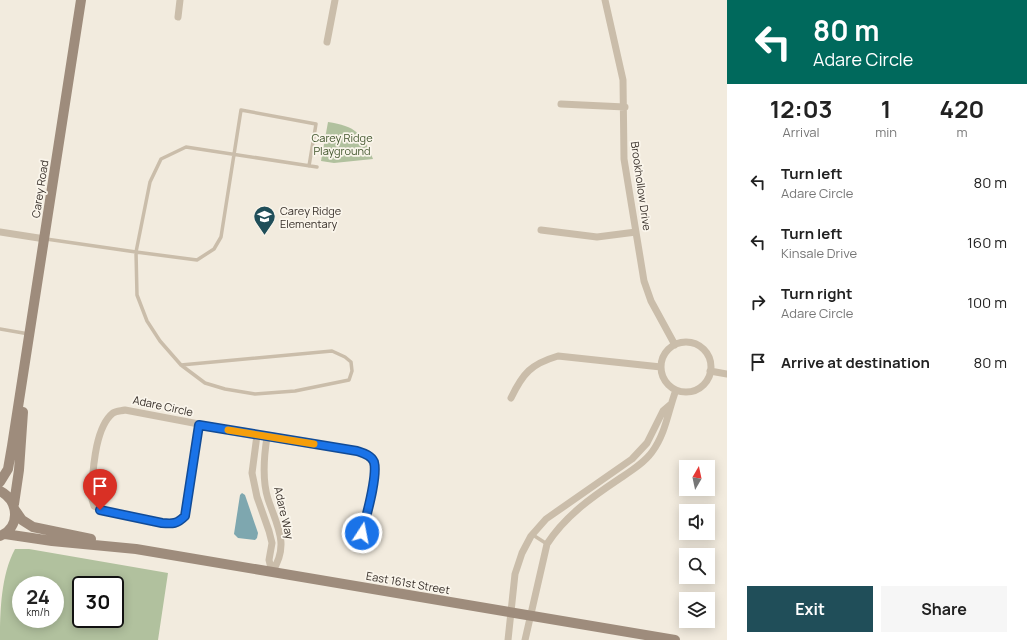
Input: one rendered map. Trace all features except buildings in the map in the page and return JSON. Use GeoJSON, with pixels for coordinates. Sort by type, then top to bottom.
{"type":"FeatureCollection","features":[{"type":"Feature","properties":{"kind":"street","name":"Carey Road"},"geometry":{"type":"LineString","coordinates":[[0,482],[8,469],[23,382],[81,0]]}},
{"type":"Feature","properties":{"kind":"street"},"geometry":{"type":"LineString","coordinates":[[178,17],[180,0]]}},
{"type":"Feature","properties":{"kind":"street"},"geometry":{"type":"LineString","coordinates":[[327,42],[335,0]]}},
{"type":"Feature","properties":{"kind":"street","name":"Brookhollow Drive"},"geometry":{"type":"LineString","coordinates":[[605,0],[624,80],[624,159],[646,289],[674,345]]}},
{"type":"Feature","properties":{"kind":"street"},"geometry":{"type":"LineString","coordinates":[[561,104],[625,107]]}},
{"type":"Feature","properties":{"kind":"street"},"geometry":{"type":"LineString","coordinates":[[541,230],[597,237],[636,232]]}},
{"type":"Feature","properties":{"kind":"street"},"geometry":{"type":"LineString","coordinates":[[0,232],[45,239]]}},
{"type":"Feature","properties":{"kind":"street"},"geometry":{"type":"LineString","coordinates":[[688,342],[701,347],[709,358],[710,371],[705,383],[700,387],[689,392],[676,390],[664,378],[661,367],[665,354],[674,345],[688,342]]}},
{"type":"Feature","properties":{"kind":"street"},"geometry":{"type":"LineString","coordinates":[[511,398],[520,379],[532,367],[544,360],[558,356],[661,367]]}},
{"type":"Feature","properties":{"kind":"street"},"geometry":{"type":"LineString","coordinates":[[710,371],[727,374]]}},
{"type":"Feature","properties":{"kind":"street","name":"Carey Road"},"geometry":{"type":"LineString","coordinates":[[2,535],[14,523],[20,470],[23,382]]}},
{"type":"Feature","properties":{"kind":"street"},"geometry":{"type":"LineString","coordinates":[[508,640],[515,574],[522,553],[533,535],[546,519],[625,470],[644,462],[655,448],[668,420],[670,405],[676,390]]}},
{"type":"Feature","properties":{"kind":"street"},"geometry":{"type":"LineString","coordinates":[[525,640],[530,616],[535,603],[540,572],[547,544],[553,534],[584,503],[625,470],[647,443],[663,411],[670,405]]}},
{"type":"Feature","properties":{"kind":"street","name":"Adare Circle"},"geometry":{"type":"LineString","coordinates":[[199,425],[185,516],[178,523],[172,524],[107,512],[94,506],[91,496],[99,436],[106,420],[114,412],[125,410],[199,425],[357,451],[368,455],[374,462],[375,473],[359,548]]}},
{"type":"Feature","properties":{"kind":"street","name":"Adare Way"},"geometry":{"type":"LineString","coordinates":[[257,435],[253,478],[257,497],[272,543],[269,560],[272,572]]}},
{"type":"Feature","properties":{"kind":"street","name":"Adare Way"},"geometry":{"type":"LineString","coordinates":[[267,437],[264,457],[268,498],[277,522],[281,544],[279,561],[272,572]]}},
{"type":"Feature","properties":{"kind":"street","name":"East 161st Street"},"geometry":{"type":"LineString","coordinates":[[0,492],[10,499],[22,520],[33,527],[136,549],[675,640]]}},
{"type":"Feature","properties":{"kind":"street","name":"East 161st Street"},"geometry":{"type":"LineString","coordinates":[[2,535],[136,549]]}},
{"type":"Feature","properties":{"kind":"lane"},"geometry":{"type":"LineString","coordinates":[[45,239],[197,260],[214,249],[222,230],[229,193],[240,110],[316,124],[309,166]]}},
{"type":"Feature","properties":{"kind":"lane"},"geometry":{"type":"LineString","coordinates":[[181,365],[332,351],[351,362],[352,371],[348,380],[296,391],[254,394],[226,389],[205,383],[181,365],[160,341],[147,321],[137,295],[136,252],[150,182],[161,159],[186,147],[317,167]]}},
{"type":"Feature","properties":{"kind":"lane"},"geometry":{"type":"LineString","coordinates":[[0,329],[30,334]]}},
{"type":"Feature","properties":{"kind":"lane"},"geometry":{"type":"LineString","coordinates":[[647,443],[655,448]]}},
{"type":"Feature","properties":{"kind":"lane"},"geometry":{"type":"LineString","coordinates":[[578,498],[584,503]]}},
{"type":"Feature","properties":{"kind":"lane"},"geometry":{"type":"LineString","coordinates":[[533,535],[547,544]]}},
{"type":"Feature","properties":{"kind":"lane"},"geometry":{"type":"LineString","coordinates":[[272,543],[281,544]]}},
{"type":"Feature","properties":{"kind":"green space","name":"Carey Ridge Playground"},"geometry":{"type":"Polygon","coordinates":[[[328,122],[352,129],[362,137],[370,150],[373,159],[334,163],[321,161],[328,122]]]}},
{"type":"Feature","properties":{"kind":"green space"},"geometry":{"type":"Polygon","coordinates":[[[15,549],[29,549],[168,573],[158,640],[0,640],[2,593],[7,570],[15,549]]]}},
{"type":"Feature","properties":{"kind":"water"},"geometry":{"type":"Polygon","coordinates":[[[242,493],[245,495],[258,533],[255,540],[238,538],[234,534],[240,495],[242,493]]]}},
{"type":"Feature","properties":{"kind":"slow traffic"},"geometry":{"type":"LineString","coordinates":[[228,430],[314,444]]}},
{"type":"Feature","properties":{"kind":"place","name":"Carey Ridge Elementary"},"geometry":{"type":"Point","coordinates":[264,236]}},
{"type":"Feature","properties":{"kind":"route"},"geometry":{"type":"LineString","coordinates":[[100,510],[162,523],[178,523],[185,516],[199,425],[357,451],[368,455],[374,462],[375,473],[362,533]]}}]}
